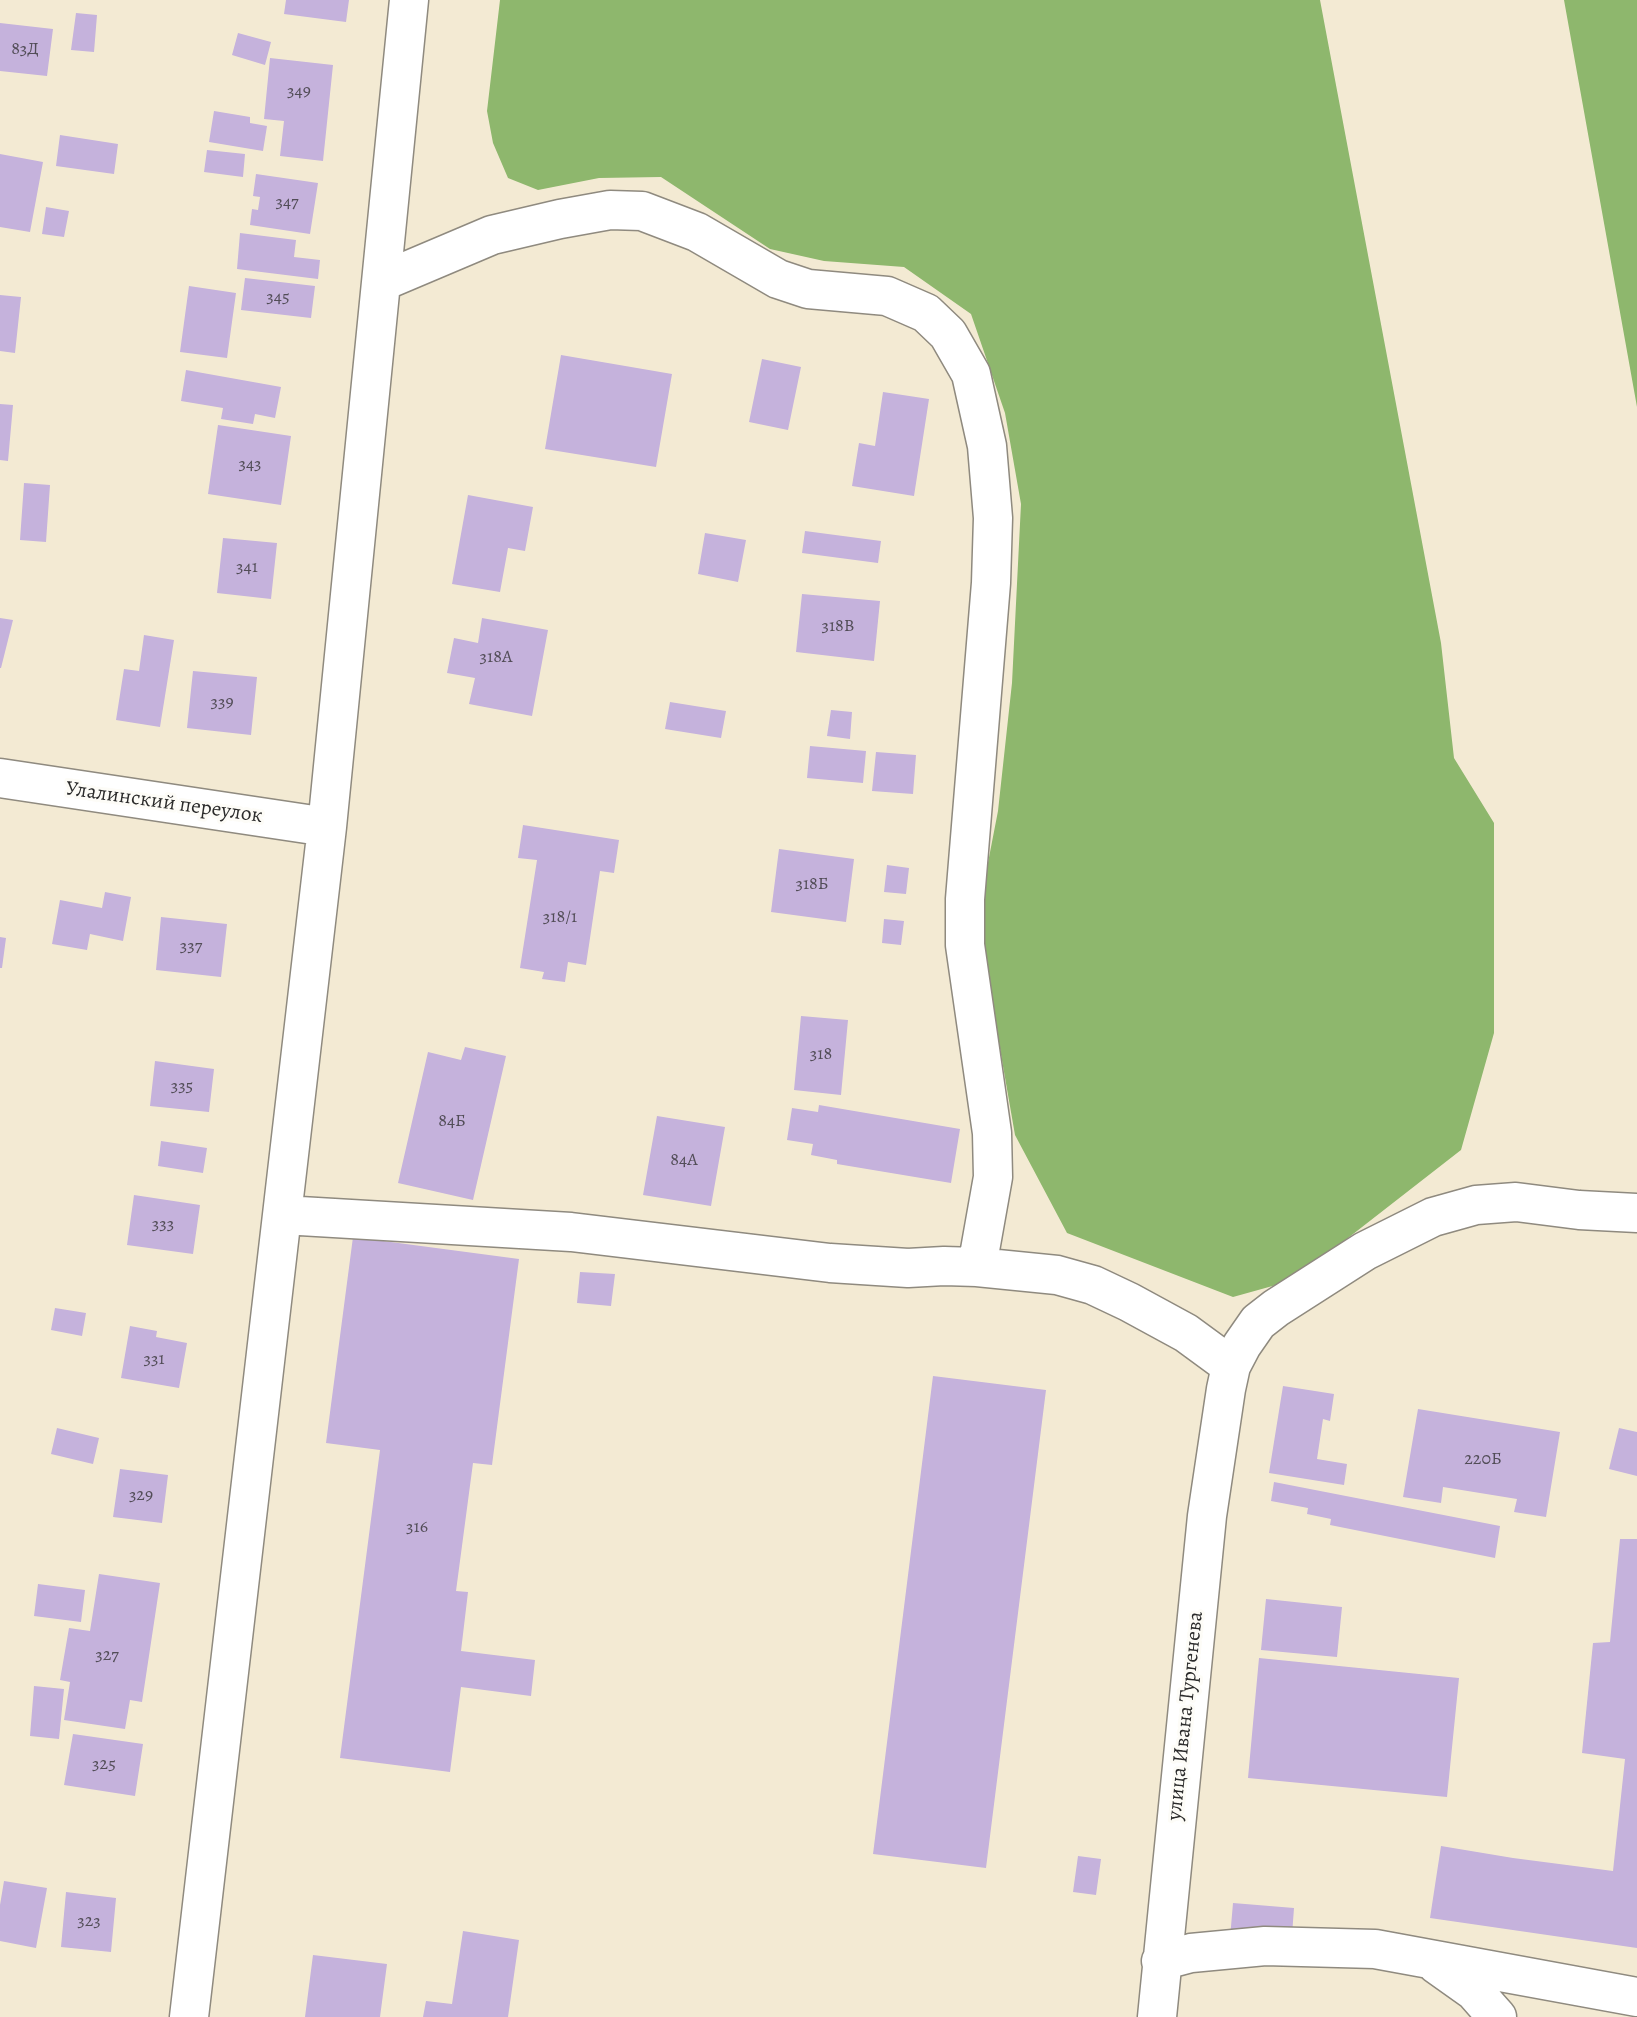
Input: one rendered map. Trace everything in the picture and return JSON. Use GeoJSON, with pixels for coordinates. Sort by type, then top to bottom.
{"type":"FeatureCollection","features":[{"type":"Feature","properties":{"kind":"street"},"geometry":{"type":"LineString","coordinates":[[190,2017],[327,827],[409,0]]}},
{"type":"Feature","properties":{"kind":"street"},"geometry":{"type":"LineString","coordinates":[[381,282],[492,235],[610,210],[642,211],[697,232],[778,279],[807,289],[887,296],[926,313],[948,334],[971,374],[987,446],[993,519],[991,583],[965,899],[965,945],[992,1133],[993,1177],[977,1267]]}},
{"type":"Feature","properties":{"kind":"street","name":"Улалинский переулок"},"geometry":{"type":"LineString","coordinates":[[0,778],[327,827]]}},
{"type":"Feature","properties":{"kind":"street"},"geometry":{"type":"LineString","coordinates":[[282,1215],[571,1232],[843,1264],[908,1268],[977,1267],[1057,1275],[1093,1285],[1129,1302],[1186,1333],[1231,1366],[1258,1322],[1276,1308],[1364,1251],[1433,1217],[1476,1205],[1516,1202],[1579,1210],[1637,1213]]}},
{"type":"Feature","properties":{"kind":"street","name":"улица Ивана Тургенева"},"geometry":{"type":"LineString","coordinates":[[1157,2017],[1205,1530],[1231,1366]]}},
{"type":"Feature","properties":{"kind":"street"},"geometry":{"type":"LineString","coordinates":[[1161,1961],[1191,1953],[1265,1946],[1375,1949],[1637,1997]]}},
{"type":"Feature","properties":{"kind":"street"},"geometry":{"type":"LineString","coordinates":[[1426,1957],[1474,1990],[1497,2017]]}},
{"type":"Feature","properties":{"kind":"green space"},"geometry":{"type":"Polygon","coordinates":[[[500,0],[1320,0],[1441,643],[1454,758],[1494,823],[1494,1033],[1461,1150],[1294,1280],[1233,1297],[1067,1233],[1015,1135],[983,951],[985,878],[998,811],[1012,683],[1021,504],[1005,413],[971,314],[904,267],[824,261],[770,249],[661,177],[599,178],[538,190],[508,178],[493,143],[487,111],[500,0]]]}},
{"type":"Feature","properties":{"kind":"green space"},"geometry":{"type":"Polygon","coordinates":[[[1564,0],[1637,0],[1637,407],[1564,0]]]}},
{"type":"Feature","properties":{"kind":"building"},"geometry":{"type":"Polygon","coordinates":[[[286,0],[349,0],[346,22],[284,14],[286,0]]]}},
{"type":"Feature","properties":{"kind":"building"},"geometry":{"type":"Polygon","coordinates":[[[76,13],[97,15],[94,52],[71,50],[76,13]]]}},
{"type":"Feature","properties":{"kind":"building"},"geometry":{"type":"Polygon","coordinates":[[[0,23],[53,29],[47,76],[0,71],[0,23]]]}},
{"type":"Feature","properties":{"kind":"building"},"geometry":{"type":"Polygon","coordinates":[[[238,33],[271,42],[265,65],[232,55],[238,33]]]}},
{"type":"Feature","properties":{"kind":"building"},"geometry":{"type":"Polygon","coordinates":[[[270,58],[333,65],[323,161],[280,156],[284,121],[264,119],[270,58]]]}},
{"type":"Feature","properties":{"kind":"building"},"geometry":{"type":"Polygon","coordinates":[[[214,111],[250,117],[250,123],[267,126],[263,151],[209,142],[214,111]]]}},
{"type":"Feature","properties":{"kind":"building"},"geometry":{"type":"Polygon","coordinates":[[[60,135],[118,144],[114,174],[56,166],[60,135]]]}},
{"type":"Feature","properties":{"kind":"building"},"geometry":{"type":"Polygon","coordinates":[[[207,150],[245,154],[243,177],[204,172],[207,150]]]}},
{"type":"Feature","properties":{"kind":"building"},"geometry":{"type":"Polygon","coordinates":[[[0,154],[43,162],[30,232],[0,227],[0,154]]]}},
{"type":"Feature","properties":{"kind":"building"},"geometry":{"type":"Polygon","coordinates":[[[256,174],[318,183],[310,234],[250,225],[252,209],[258,210],[260,197],[253,196],[256,174]]]}},
{"type":"Feature","properties":{"kind":"building"},"geometry":{"type":"Polygon","coordinates":[[[46,207],[69,211],[64,237],[42,234],[46,207]]]}},
{"type":"Feature","properties":{"kind":"building"},"geometry":{"type":"Polygon","coordinates":[[[240,233],[296,240],[294,257],[320,260],[318,279],[237,269],[240,233]]]}},
{"type":"Feature","properties":{"kind":"building"},"geometry":{"type":"Polygon","coordinates":[[[245,278],[315,286],[311,318],[241,310],[245,278]]]}},
{"type":"Feature","properties":{"kind":"building"},"geometry":{"type":"Polygon","coordinates":[[[189,286],[236,293],[227,358],[180,352],[189,286]]]}},
{"type":"Feature","properties":{"kind":"building"},"geometry":{"type":"Polygon","coordinates":[[[0,295],[21,297],[15,353],[0,351],[0,295]]]}},
{"type":"Feature","properties":{"kind":"building"},"geometry":{"type":"Polygon","coordinates":[[[561,355],[672,374],[656,467],[545,449],[561,355]]]}},
{"type":"Feature","properties":{"kind":"building"},"geometry":{"type":"Polygon","coordinates":[[[762,359],[801,367],[788,430],[749,422],[762,359]]]}},
{"type":"Feature","properties":{"kind":"building"},"geometry":{"type":"Polygon","coordinates":[[[186,370],[281,387],[275,418],[255,414],[253,424],[221,419],[223,408],[181,401],[186,370]]]}},
{"type":"Feature","properties":{"kind":"building"},"geometry":{"type":"Polygon","coordinates":[[[883,392],[929,399],[914,496],[852,486],[859,443],[875,446],[883,392]]]}},
{"type":"Feature","properties":{"kind":"building"},"geometry":{"type":"Polygon","coordinates":[[[0,404],[13,405],[8,461],[0,460],[0,404]]]}},
{"type":"Feature","properties":{"kind":"building"},"geometry":{"type":"Polygon","coordinates":[[[218,425],[291,436],[281,505],[208,494],[218,425]]]}},
{"type":"Feature","properties":{"kind":"building"},"geometry":{"type":"Polygon","coordinates":[[[24,483],[50,485],[46,542],[20,540],[24,483]]]}},
{"type":"Feature","properties":{"kind":"building"},"geometry":{"type":"Polygon","coordinates":[[[468,495],[533,507],[525,551],[508,548],[500,592],[452,584],[468,495]]]}},
{"type":"Feature","properties":{"kind":"building"},"geometry":{"type":"Polygon","coordinates":[[[805,531],[881,541],[878,563],[802,553],[805,531]]]}},
{"type":"Feature","properties":{"kind":"building"},"geometry":{"type":"Polygon","coordinates":[[[705,533],[746,540],[738,582],[698,574],[705,533]]]}},
{"type":"Feature","properties":{"kind":"building"},"geometry":{"type":"Polygon","coordinates":[[[223,538],[277,543],[271,599],[217,593],[223,538]]]}},
{"type":"Feature","properties":{"kind":"building"},"geometry":{"type":"Polygon","coordinates":[[[802,594],[880,601],[874,661],[796,652],[802,594]]]}},
{"type":"Feature","properties":{"kind":"building"},"geometry":{"type":"Polygon","coordinates":[[[0,618],[13,620],[1,668],[0,668],[0,618]]]}},
{"type":"Feature","properties":{"kind":"building"},"geometry":{"type":"Polygon","coordinates":[[[482,618],[548,630],[532,716],[469,704],[475,678],[447,673],[454,638],[478,643],[482,618]]]}},
{"type":"Feature","properties":{"kind":"building"},"geometry":{"type":"Polygon","coordinates":[[[144,635],[174,640],[160,727],[116,720],[124,669],[139,671],[144,635]]]}},
{"type":"Feature","properties":{"kind":"building"},"geometry":{"type":"Polygon","coordinates":[[[193,671],[257,677],[251,735],[187,728],[193,671]]]}},
{"type":"Feature","properties":{"kind":"building"},"geometry":{"type":"Polygon","coordinates":[[[670,702],[726,711],[721,738],[665,729],[670,702]]]}},
{"type":"Feature","properties":{"kind":"building"},"geometry":{"type":"Polygon","coordinates":[[[831,710],[852,712],[850,739],[827,736],[831,710]]]}},
{"type":"Feature","properties":{"kind":"building"},"geometry":{"type":"Polygon","coordinates":[[[810,746],[866,751],[863,783],[807,778],[810,746]]]}},
{"type":"Feature","properties":{"kind":"building"},"geometry":{"type":"Polygon","coordinates":[[[876,752],[916,755],[913,794],[872,791],[876,752]]]}},
{"type":"Feature","properties":{"kind":"building"},"geometry":{"type":"Polygon","coordinates":[[[523,825],[619,840],[614,873],[600,871],[586,965],[568,962],[565,982],[542,979],[544,972],[520,968],[537,860],[518,858],[523,825]]]}},
{"type":"Feature","properties":{"kind":"building"},"geometry":{"type":"Polygon","coordinates":[[[779,849],[854,859],[846,922],[771,912],[779,849]]]}},
{"type":"Feature","properties":{"kind":"building"},"geometry":{"type":"Polygon","coordinates":[[[887,865],[909,868],[906,894],[884,892],[887,865]]]}},
{"type":"Feature","properties":{"kind":"building"},"geometry":{"type":"Polygon","coordinates":[[[105,892],[131,897],[123,941],[90,934],[87,950],[52,944],[60,900],[102,908],[105,892]]]}},
{"type":"Feature","properties":{"kind":"building"},"geometry":{"type":"Polygon","coordinates":[[[161,917],[227,924],[221,977],[156,970],[161,917]]]}},
{"type":"Feature","properties":{"kind":"building"},"geometry":{"type":"Polygon","coordinates":[[[884,919],[904,921],[901,945],[882,943],[884,919]]]}},
{"type":"Feature","properties":{"kind":"building"},"geometry":{"type":"Polygon","coordinates":[[[0,937],[6,938],[2,968],[0,968],[0,937]]]}},
{"type":"Feature","properties":{"kind":"building"},"geometry":{"type":"Polygon","coordinates":[[[801,1016],[848,1020],[841,1095],[794,1090],[801,1016]]]}},
{"type":"Feature","properties":{"kind":"building"},"geometry":{"type":"Polygon","coordinates":[[[465,1047],[506,1056],[473,1200],[398,1183],[428,1052],[461,1060],[465,1047]]]}},
{"type":"Feature","properties":{"kind":"building"},"geometry":{"type":"Polygon","coordinates":[[[155,1061],[214,1069],[209,1112],[150,1106],[155,1061]]]}},
{"type":"Feature","properties":{"kind":"building"},"geometry":{"type":"Polygon","coordinates":[[[819,1105],[960,1129],[951,1183],[837,1164],[837,1160],[811,1155],[813,1144],[787,1140],[792,1108],[818,1112],[819,1105]]]}},
{"type":"Feature","properties":{"kind":"building"},"geometry":{"type":"Polygon","coordinates":[[[657,1116],[725,1127],[711,1206],[643,1195],[657,1116]]]}},
{"type":"Feature","properties":{"kind":"building"},"geometry":{"type":"Polygon","coordinates":[[[161,1141],[207,1148],[203,1173],[158,1166],[161,1141]]]}},
{"type":"Feature","properties":{"kind":"building"},"geometry":{"type":"Polygon","coordinates":[[[134,1195],[200,1205],[193,1254],[127,1245],[134,1195]]]}},
{"type":"Feature","properties":{"kind":"building"},"geometry":{"type":"Polygon","coordinates":[[[353,1237],[519,1259],[492,1465],[473,1463],[456,1591],[468,1592],[461,1651],[535,1660],[531,1696],[461,1687],[450,1772],[340,1758],[380,1450],[326,1443],[353,1237]]]}},
{"type":"Feature","properties":{"kind":"building"},"geometry":{"type":"Polygon","coordinates":[[[580,1272],[615,1274],[611,1306],[577,1303],[580,1272]]]}},
{"type":"Feature","properties":{"kind":"building"},"geometry":{"type":"Polygon","coordinates":[[[55,1308],[86,1313],[82,1336],[51,1330],[55,1308]]]}},
{"type":"Feature","properties":{"kind":"building"},"geometry":{"type":"Polygon","coordinates":[[[130,1326],[157,1331],[156,1337],[187,1343],[179,1388],[121,1378],[130,1326]]]}},
{"type":"Feature","properties":{"kind":"building"},"geometry":{"type":"Polygon","coordinates":[[[933,1376],[1046,1390],[986,1868],[873,1854],[933,1376]]]}},
{"type":"Feature","properties":{"kind":"building"},"geometry":{"type":"Polygon","coordinates":[[[1283,1386],[1334,1394],[1330,1421],[1323,1419],[1317,1459],[1347,1464],[1344,1485],[1269,1473],[1283,1386]]]}},
{"type":"Feature","properties":{"kind":"building"},"geometry":{"type":"Polygon","coordinates":[[[1418,1409],[1560,1432],[1546,1517],[1514,1512],[1517,1499],[1443,1487],[1441,1503],[1403,1497],[1418,1409]]]}},
{"type":"Feature","properties":{"kind":"building"},"geometry":{"type":"Polygon","coordinates":[[[57,1428],[99,1438],[93,1464],[51,1454],[57,1428]]]}},
{"type":"Feature","properties":{"kind":"building"},"geometry":{"type":"Polygon","coordinates":[[[1619,1428],[1637,1432],[1637,1476],[1609,1469],[1619,1428]]]}},
{"type":"Feature","properties":{"kind":"building"},"geometry":{"type":"Polygon","coordinates":[[[120,1469],[168,1475],[162,1523],[113,1517],[120,1469]]]}},
{"type":"Feature","properties":{"kind":"building"},"geometry":{"type":"Polygon","coordinates":[[[1274,1482],[1500,1526],[1495,1558],[1330,1525],[1331,1519],[1307,1514],[1308,1508],[1271,1501],[1274,1482]]]}},
{"type":"Feature","properties":{"kind":"building"},"geometry":{"type":"Polygon","coordinates":[[[1620,1539],[1637,1539],[1637,1948],[1430,1918],[1441,1846],[1613,1871],[1625,1759],[1582,1753],[1593,1643],[1610,1642],[1620,1539]]]}},
{"type":"Feature","properties":{"kind":"building"},"geometry":{"type":"Polygon","coordinates":[[[99,1574],[160,1583],[142,1702],[130,1700],[125,1729],[64,1720],[70,1682],[60,1680],[69,1628],[90,1631],[99,1574]]]}},
{"type":"Feature","properties":{"kind":"building"},"geometry":{"type":"Polygon","coordinates":[[[38,1584],[85,1590],[81,1622],[34,1616],[38,1584]]]}},
{"type":"Feature","properties":{"kind":"building"},"geometry":{"type":"Polygon","coordinates":[[[1266,1599],[1342,1607],[1337,1657],[1261,1650],[1266,1599]]]}},
{"type":"Feature","properties":{"kind":"building"},"geometry":{"type":"Polygon","coordinates":[[[1259,1658],[1459,1678],[1447,1797],[1248,1778],[1259,1658]]]}},
{"type":"Feature","properties":{"kind":"building"},"geometry":{"type":"Polygon","coordinates":[[[34,1686],[64,1689],[59,1739],[30,1736],[34,1686]]]}},
{"type":"Feature","properties":{"kind":"building"},"geometry":{"type":"Polygon","coordinates":[[[73,1734],[143,1744],[135,1796],[64,1785],[73,1734]]]}},
{"type":"Feature","properties":{"kind":"building"},"geometry":{"type":"Polygon","coordinates":[[[1078,1856],[1101,1859],[1096,1895],[1073,1892],[1078,1856]]]}},
{"type":"Feature","properties":{"kind":"building"},"geometry":{"type":"Polygon","coordinates":[[[4,1881],[47,1888],[36,1948],[0,1941],[0,1905],[4,1881]]]}},
{"type":"Feature","properties":{"kind":"building"},"geometry":{"type":"Polygon","coordinates":[[[66,1892],[116,1898],[111,1952],[61,1947],[66,1892]]]}},
{"type":"Feature","properties":{"kind":"building"},"geometry":{"type":"Polygon","coordinates":[[[1233,1903],[1294,1908],[1292,1935],[1230,1938],[1233,1903]]]}},
{"type":"Feature","properties":{"kind":"building"},"geometry":{"type":"Polygon","coordinates":[[[463,1931],[519,1940],[508,2017],[423,2017],[426,2001],[452,2004],[463,1931]]]}},
{"type":"Feature","properties":{"kind":"building"},"geometry":{"type":"Polygon","coordinates":[[[313,1955],[387,1964],[380,2017],[305,2017],[313,1955]]]}}]}
